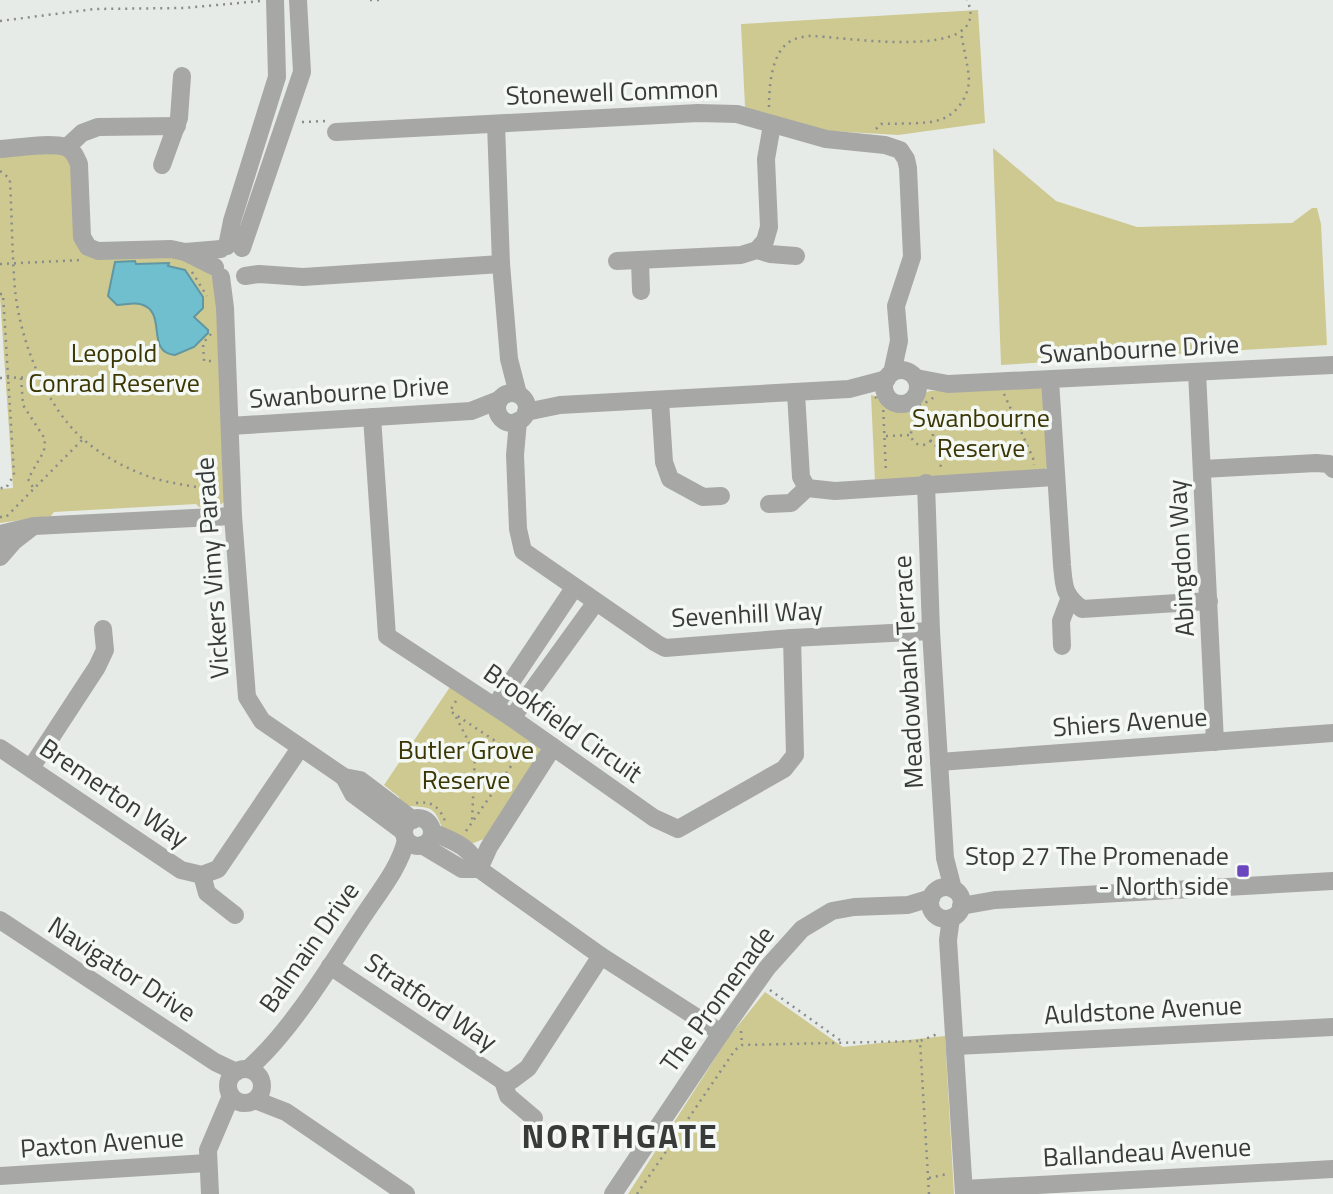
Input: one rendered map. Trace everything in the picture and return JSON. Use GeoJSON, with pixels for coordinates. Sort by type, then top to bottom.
{"type":"FeatureCollection","features":[{"type":"Feature","properties":{"kind":"street"},"geometry":{"type":"LineString","coordinates":[[235,250],[302,72],[298,0]]}},
{"type":"Feature","properties":{"kind":"street"},"geometry":{"type":"LineString","coordinates":[[229,275],[250,267],[235,250],[232,221],[277,77],[270,1]]}},
{"type":"Feature","properties":{"kind":"street"},"geometry":{"type":"LineString","coordinates":[[162,165],[177,127],[182,76]]}},
{"type":"Feature","properties":{"kind":"street","name":"Stonewell Common"},"geometry":{"type":"LineString","coordinates":[[336,132],[698,113],[737,114],[770,118],[826,139],[885,145],[900,150],[906,159],[912,257],[896,306],[899,384]]}},
{"type":"Feature","properties":{"kind":"street"},"geometry":{"type":"LineString","coordinates":[[617,261],[741,255],[757,250],[765,241],[769,227],[766,159],[770,118]]}},
{"type":"Feature","properties":{"kind":"street","name":"Sevenhill Way"},"geometry":{"type":"LineString","coordinates":[[496,124],[501,264],[518,529],[523,551],[665,648],[931,631]]}},
{"type":"Feature","properties":{"kind":"street"},"geometry":{"type":"LineString","coordinates":[[0,149],[67,147],[82,133],[98,127],[177,127]]}},
{"type":"Feature","properties":{"kind":"street"},"geometry":{"type":"LineString","coordinates":[[67,147],[75,154],[79,164],[82,237],[88,247],[98,251],[171,249],[229,275],[278,274],[303,277],[501,264]]}},
{"type":"Feature","properties":{"kind":"street"},"geometry":{"type":"LineString","coordinates":[[229,275],[215,257],[235,250]]}},
{"type":"Feature","properties":{"kind":"street"},"geometry":{"type":"LineString","coordinates":[[186,258],[235,250],[278,274]]}},
{"type":"Feature","properties":{"kind":"street"},"geometry":{"type":"LineString","coordinates":[[757,250],[796,256]]}},
{"type":"Feature","properties":{"kind":"street"},"geometry":{"type":"LineString","coordinates":[[640,261],[641,291]]}},
{"type":"Feature","properties":{"kind":"street","name":"Vickers Vimy Parade"},"geometry":{"type":"LineString","coordinates":[[229,275],[225,308],[233,516],[247,697],[262,721],[344,777],[353,794],[419,830],[458,844],[474,855],[479,869],[601,956],[720,1033]]}},
{"type":"Feature","properties":{"kind":"street","name":"Swanbourne Drive"},"geometry":{"type":"LineString","coordinates":[[230,426],[560,405],[796,393],[857,393],[899,384],[943,389],[1050,380],[1333,365]]}},
{"type":"Feature","properties":{"kind":"street","name":"Abingdon Way"},"geometry":{"type":"LineString","coordinates":[[1197,372],[1216,742]]}},
{"type":"Feature","properties":{"kind":"street"},"geometry":{"type":"LineString","coordinates":[[1050,380],[1054,477],[1063,577],[1069,600],[1082,609],[1209,601]]}},
{"type":"Feature","properties":{"kind":"street"},"geometry":{"type":"LineString","coordinates":[[796,393],[801,477],[807,488]]}},
{"type":"Feature","properties":{"kind":"street"},"geometry":{"type":"LineString","coordinates":[[660,401],[664,462],[670,479],[703,497],[721,496]]}},
{"type":"Feature","properties":{"kind":"street","name":"Brookfield Circuit"},"geometry":{"type":"LineString","coordinates":[[372,417],[387,636],[495,706],[654,818],[678,829],[785,769],[795,755],[792,638]]}},
{"type":"Feature","properties":{"kind":"street"},"geometry":{"type":"LineString","coordinates":[[1203,469],[1316,463],[1329,464],[1333,469]]}},
{"type":"Feature","properties":{"kind":"street"},"geometry":{"type":"LineString","coordinates":[[807,488],[835,491],[934,479],[1054,477]]}},
{"type":"Feature","properties":{"kind":"street","name":"Meadowbank Terrace"},"geometry":{"type":"LineString","coordinates":[[934,479],[931,631],[964,1191]]}},
{"type":"Feature","properties":{"kind":"street"},"geometry":{"type":"LineString","coordinates":[[769,504],[792,503],[807,488]]}},
{"type":"Feature","properties":{"kind":"street"},"geometry":{"type":"LineString","coordinates":[[0,534],[34,526],[233,516]]}},
{"type":"Feature","properties":{"kind":"street"},"geometry":{"type":"LineString","coordinates":[[0,557],[13,542],[34,526]]}},
{"type":"Feature","properties":{"kind":"street"},"geometry":{"type":"LineString","coordinates":[[495,706],[575,588]]}},
{"type":"Feature","properties":{"kind":"street"},"geometry":{"type":"LineString","coordinates":[[1062,646],[1061,621],[1069,600]]}},
{"type":"Feature","properties":{"kind":"street"},"geometry":{"type":"LineString","coordinates":[[512,718],[596,602]]}},
{"type":"Feature","properties":{"kind":"street"},"geometry":{"type":"LineString","coordinates":[[31,768],[97,667],[105,650],[103,629]]}},
{"type":"Feature","properties":{"kind":"street","name":"Shiers Avenue"},"geometry":{"type":"LineString","coordinates":[[939,762],[1329,734]]}},
{"type":"Feature","properties":{"kind":"street"},"geometry":{"type":"LineString","coordinates":[[479,869],[489,847],[553,747]]}},
{"type":"Feature","properties":{"kind":"street","name":"Bremerton Way"},"geometry":{"type":"LineString","coordinates":[[0,748],[181,870],[202,875],[218,869],[300,748]]}},
{"type":"Feature","properties":{"kind":"street","name":"Vickers Vimy Parade"},"geometry":{"type":"LineString","coordinates":[[419,830],[462,869],[479,869]]}},
{"type":"Feature","properties":{"kind":"street","name":"Balmain Drive"},"geometry":{"type":"LineString","coordinates":[[210,1194],[208,1150],[218,1127],[235,1110],[246,1086],[268,1052],[330,966],[419,830]]}},
{"type":"Feature","properties":{"kind":"street","name":"Bremerton Way"},"geometry":{"type":"LineString","coordinates":[[202,875],[207,893],[235,915]]}},
{"type":"Feature","properties":{"kind":"street","name":"The Promenade"},"geometry":{"type":"LineString","coordinates":[[613,1194],[720,1033],[767,968],[802,929],[832,911],[854,907],[1333,881]]}},
{"type":"Feature","properties":{"kind":"street","name":"Navigator Drive"},"geometry":{"type":"LineString","coordinates":[[0,920],[215,1062],[405,1194]]}},
{"type":"Feature","properties":{"kind":"street","name":"Stratford Way"},"geometry":{"type":"LineString","coordinates":[[503,1081],[512,1080],[528,1068],[601,956]]}},
{"type":"Feature","properties":{"kind":"street","name":"Stratford Way"},"geometry":{"type":"LineString","coordinates":[[330,966],[503,1081],[508,1096],[534,1118]]}},
{"type":"Feature","properties":{"kind":"street","name":"Auldstone Avenue"},"geometry":{"type":"LineString","coordinates":[[956,1046],[1333,1027]]}},
{"type":"Feature","properties":{"kind":"street","name":"Paxton Avenue"},"geometry":{"type":"LineString","coordinates":[[0,1176],[207,1163]]}},
{"type":"Feature","properties":{"kind":"street","name":"Ballandeau Avenue"},"geometry":{"type":"LineString","coordinates":[[964,1191],[1333,1169]]}},
{"type":"Feature","properties":{"kind":"path"},"geometry":{"type":"LineString","coordinates":[[370,0],[382,0]]}},
{"type":"Feature","properties":{"kind":"path"},"geometry":{"type":"LineString","coordinates":[[770,118],[769,85],[781,49],[798,37],[878,42],[939,41],[961,31],[969,17],[967,0]]}},
{"type":"Feature","properties":{"kind":"path"},"geometry":{"type":"LineString","coordinates":[[0,21],[95,9],[184,8],[270,1]]}},
{"type":"Feature","properties":{"kind":"path"},"geometry":{"type":"LineString","coordinates":[[872,132],[881,124],[940,120],[953,112],[965,99],[969,79],[961,31]]}},
{"type":"Feature","properties":{"kind":"path"},"geometry":{"type":"LineString","coordinates":[[299,124],[332,121],[336,132]]}},
{"type":"Feature","properties":{"kind":"path"},"geometry":{"type":"LineString","coordinates":[[0,171],[10,182],[15,289],[22,324],[40,377],[59,410],[83,439],[130,468],[152,477],[223,491]]}},
{"type":"Feature","properties":{"kind":"path"},"geometry":{"type":"LineString","coordinates":[[186,258],[207,295]]}},
{"type":"Feature","properties":{"kind":"path"},"geometry":{"type":"LineString","coordinates":[[0,264],[83,260]]}},
{"type":"Feature","properties":{"kind":"path"},"geometry":{"type":"LineString","coordinates":[[0,294],[3,294],[14,475],[6,488],[0,488]]}},
{"type":"Feature","properties":{"kind":"path"},"geometry":{"type":"LineString","coordinates":[[211,334],[203,343],[204,361],[218,361]]}},
{"type":"Feature","properties":{"kind":"path"},"geometry":{"type":"LineString","coordinates":[[0,378],[40,377]]}},
{"type":"Feature","properties":{"kind":"path"},"geometry":{"type":"LineString","coordinates":[[21,378],[23,405],[46,439],[44,451],[28,478],[34,489]]}},
{"type":"Feature","properties":{"kind":"path"},"geometry":{"type":"LineString","coordinates":[[899,384],[895,410],[912,409],[926,403],[943,389]]}},
{"type":"Feature","properties":{"kind":"path"},"geometry":{"type":"LineString","coordinates":[[857,393],[875,397],[899,384]]}},
{"type":"Feature","properties":{"kind":"path"},"geometry":{"type":"LineString","coordinates":[[886,478],[885,436],[899,384]]}},
{"type":"Feature","properties":{"kind":"path"},"geometry":{"type":"LineString","coordinates":[[1002,390],[1033,458],[1034,470]]}},
{"type":"Feature","properties":{"kind":"path"},"geometry":{"type":"LineString","coordinates":[[925,424],[932,432],[926,444],[919,445],[913,441],[911,435],[915,426],[925,424]]}},
{"type":"Feature","properties":{"kind":"path"},"geometry":{"type":"LineString","coordinates":[[885,436],[911,435]]}},
{"type":"Feature","properties":{"kind":"path"},"geometry":{"type":"LineString","coordinates":[[0,517],[6,517],[83,439]]}},
{"type":"Feature","properties":{"kind":"path"},"geometry":{"type":"LineString","coordinates":[[930,440],[940,452],[934,479]]}},
{"type":"Feature","properties":{"kind":"path"},"geometry":{"type":"LineString","coordinates":[[192,486],[193,480]]}},
{"type":"Feature","properties":{"kind":"path"},"geometry":{"type":"LineString","coordinates":[[465,687],[450,711],[518,756]]}},
{"type":"Feature","properties":{"kind":"path"},"geometry":{"type":"LineString","coordinates":[[456,715],[475,754],[472,821]]}},
{"type":"Feature","properties":{"kind":"path"},"geometry":{"type":"LineString","coordinates":[[458,844],[528,741]]}},
{"type":"Feature","properties":{"kind":"path"},"geometry":{"type":"LineString","coordinates":[[769,989],[844,1043]]}},
{"type":"Feature","properties":{"kind":"path"},"geometry":{"type":"LineString","coordinates":[[741,1030],[742,1045]]}},
{"type":"Feature","properties":{"kind":"path"},"geometry":{"type":"LineString","coordinates":[[637,1194],[742,1045],[920,1041],[945,1031]]}},
{"type":"Feature","properties":{"kind":"path"},"geometry":{"type":"LineString","coordinates":[[920,1041],[929,1194]]}},
{"type":"Feature","properties":{"kind":"path"},"geometry":{"type":"LineString","coordinates":[[928,1179],[957,1171]]}},
{"type":"Feature","properties":{"kind":"green space"},"geometry":{"type":"Polygon","coordinates":[[[978,10],[985,123],[898,135],[814,130],[745,107],[741,24],[978,10]]]}},
{"type":"Feature","properties":{"kind":"green space"},"geometry":{"type":"Polygon","coordinates":[[[993,148],[1056,201],[1137,227],[1292,223],[1312,208],[1317,208],[1321,224],[1327,345],[1001,365],[993,148]]]}},
{"type":"Feature","properties":{"kind":"green space","name":"Leopold Conrad Reserve"},"geometry":{"type":"Polygon","coordinates":[[[61,151],[70,161],[82,247],[185,252],[218,279],[226,501],[218,506],[199,507],[196,504],[54,512],[51,516],[0,523],[0,489],[13,488],[0,297],[0,152],[61,151]]]}},
{"type":"Feature","properties":{"kind":"green space","name":"Swanbourne Reserve"},"geometry":{"type":"Polygon","coordinates":[[[1044,390],[1048,466],[1042,472],[875,482],[871,395],[902,408],[913,405],[930,391],[1044,390]]]}},
{"type":"Feature","properties":{"kind":"green space","name":"Butler Grove Reserve"},"geometry":{"type":"Polygon","coordinates":[[[452,684],[539,746],[541,751],[484,839],[471,844],[442,828],[439,819],[431,810],[401,804],[399,797],[384,785],[452,684]]]}},
{"type":"Feature","properties":{"kind":"green space"},"geometry":{"type":"Polygon","coordinates":[[[765,992],[843,1047],[945,1036],[954,1194],[628,1194],[728,1038],[765,992]]]}},
{"type":"Feature","properties":{"kind":"water"},"geometry":{"type":"Polygon","coordinates":[[[135,261],[136,264],[169,263],[168,266],[185,270],[203,297],[203,308],[194,317],[208,330],[194,347],[175,355],[166,352],[161,347],[156,322],[149,308],[137,303],[117,305],[108,296],[115,262],[135,261]]]}},
{"type":"Feature","properties":{"kind":"place","name":"Stop 27 The Promenade - North side"},"geometry":{"type":"Point","coordinates":[1243,871]}},
{"type":"Feature","properties":{"kind":"district","name":"NORTHGATE"},"geometry":{"type":"Point","coordinates":[620,1136]}}]}
